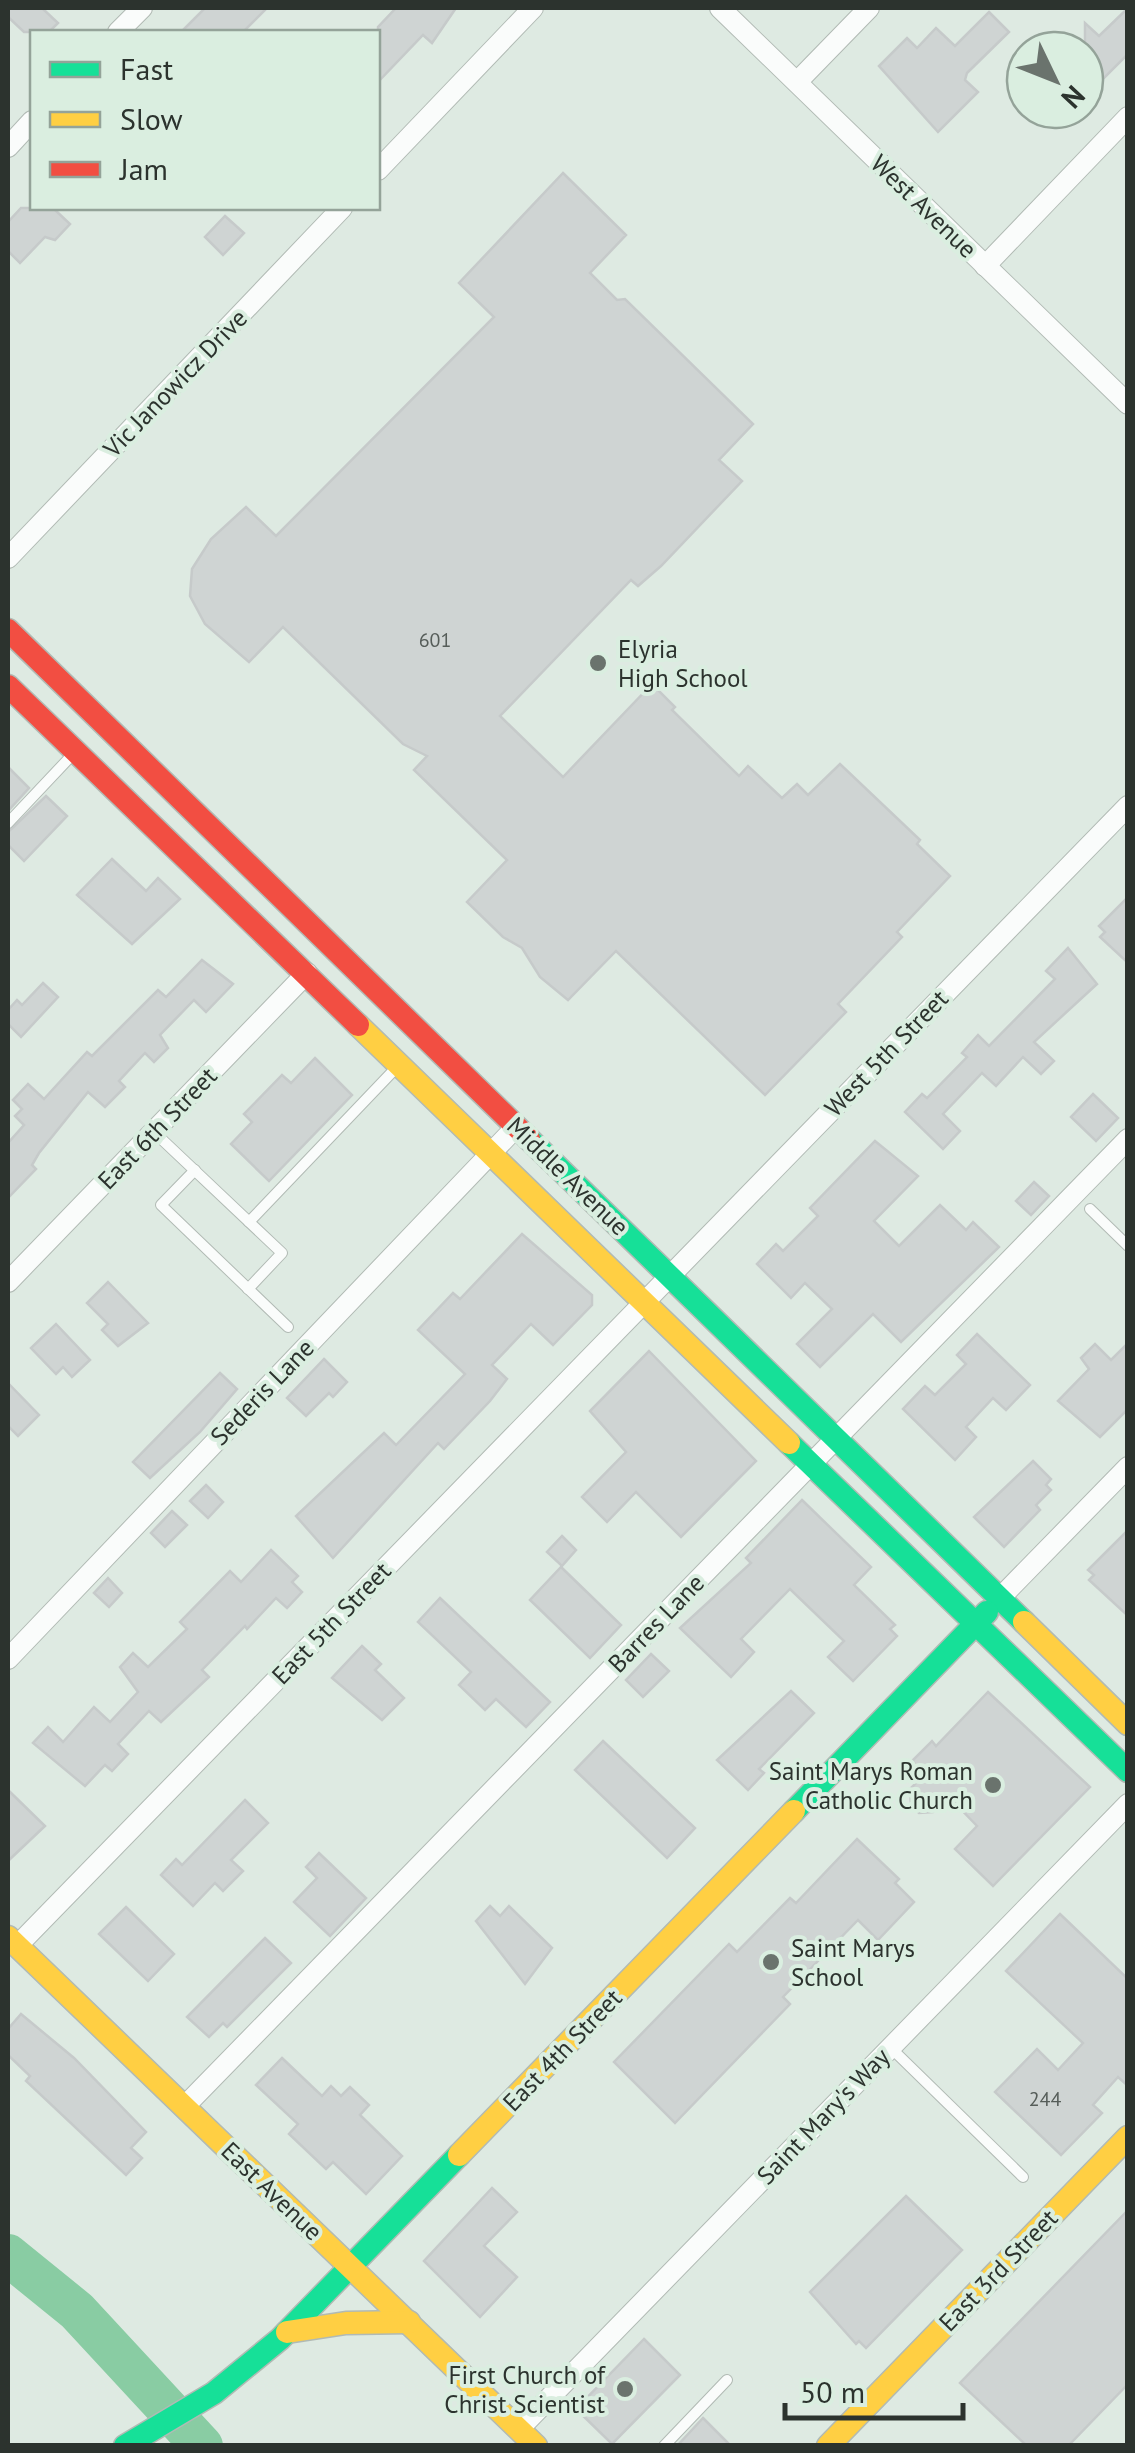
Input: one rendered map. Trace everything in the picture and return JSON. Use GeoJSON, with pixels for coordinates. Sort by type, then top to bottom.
{"type":"FeatureCollection","features":[{"type":"Feature","properties":{"kind":"main road","name":"Middle Avenue"},"geometry":{"type":"LineString","coordinates":[[8,630],[1128,1724]]}},
{"type":"Feature","properties":{"kind":"main road","name":"Middle Avenue"},"geometry":{"type":"LineString","coordinates":[[8,686],[1128,1771]]}},
{"type":"Feature","properties":{"kind":"main road","name":"East 4th Street"},"geometry":{"type":"LineString","coordinates":[[124,2446],[214,2393],[284,2335],[1000,1598]]}},
{"type":"Feature","properties":{"kind":"main road","name":"East Avenue"},"geometry":{"type":"LineString","coordinates":[[12,1941],[528,2437]]}},
{"type":"Feature","properties":{"kind":"main road","name":"East 3rd Street"},"geometry":{"type":"LineString","coordinates":[[828,2446],[1128,2137]]}},
{"type":"Feature","properties":{"kind":"main road"},"geometry":{"type":"LineString","coordinates":[[284,2335],[346,2323],[409,2322]]}},
{"type":"Feature","properties":{"kind":"street"},"geometry":{"type":"LineString","coordinates":[[120,30],[142,8]]}},
{"type":"Feature","properties":{"kind":"street"},"geometry":{"type":"LineString","coordinates":[[380,168],[533,8]]}},
{"type":"Feature","properties":{"kind":"street","name":"West Avenue"},"geometry":{"type":"LineString","coordinates":[[720,8],[1128,404]]}},
{"type":"Feature","properties":{"kind":"street"},"geometry":{"type":"LineString","coordinates":[[797,82],[869,8]]}},
{"type":"Feature","properties":{"kind":"street"},"geometry":{"type":"LineString","coordinates":[[985,266],[1128,117]]}},
{"type":"Feature","properties":{"kind":"street"},"geometry":{"type":"LineString","coordinates":[[8,147],[30,123]]}},
{"type":"Feature","properties":{"kind":"street","name":"Vic Janowicz Drive"},"geometry":{"type":"LineString","coordinates":[[8,558],[340,210]]}},
{"type":"Feature","properties":{"kind":"street","name":"West 5th Street"},"geometry":{"type":"LineString","coordinates":[[645,1302],[1128,806]]}},
{"type":"Feature","properties":{"kind":"street","name":"East 6th Street"},"geometry":{"type":"LineString","coordinates":[[8,1282],[306,973]]}},
{"type":"Feature","properties":{"kind":"street","name":"Sederis Lane"},"geometry":{"type":"LineString","coordinates":[[8,1658],[517,1126]]}},
{"type":"Feature","properties":{"kind":"street","name":"Barres Lane"},"geometry":{"type":"LineString","coordinates":[[184,2107],[1128,1139]]}},
{"type":"Feature","properties":{"kind":"street","name":"East 5th Street"},"geometry":{"type":"LineString","coordinates":[[12,1941],[645,1302]]}},
{"type":"Feature","properties":{"kind":"street"},"geometry":{"type":"LineString","coordinates":[[1000,1598],[1128,1468]]}},
{"type":"Feature","properties":{"kind":"street","name":"Saint Mary's Way"},"geometry":{"type":"LineString","coordinates":[[528,2437],[890,2047],[1128,1804]]}},
{"type":"Feature","properties":{"kind":"lane"},"geometry":{"type":"LineString","coordinates":[[8,823],[75,752]]}},
{"type":"Feature","properties":{"kind":"lane"},"geometry":{"type":"LineString","coordinates":[[249,1222],[400,1064]]}},
{"type":"Feature","properties":{"kind":"lane"},"geometry":{"type":"LineString","coordinates":[[154,1131],[282,1252],[248,1289]]}},
{"type":"Feature","properties":{"kind":"lane"},"geometry":{"type":"LineString","coordinates":[[195,1170],[161,1205],[288,1327]]}},
{"type":"Feature","properties":{"kind":"lane"},"geometry":{"type":"LineString","coordinates":[[1090,1209],[1128,1246]]}},
{"type":"Feature","properties":{"kind":"lane"},"geometry":{"type":"LineString","coordinates":[[890,2047],[1023,2176]]}},
{"type":"Feature","properties":{"kind":"lane"},"geometry":{"type":"LineString","coordinates":[[664,2446],[727,2380]]}},
{"type":"Feature","properties":{"kind":"building"},"geometry":{"type":"Polygon","coordinates":[[[8,8],[42,8],[58,23],[51,30],[24,32],[8,17],[8,8]]]}},
{"type":"Feature","properties":{"kind":"building"},"geometry":{"type":"Polygon","coordinates":[[[205,8],[267,8],[245,30],[183,30],[205,8]]]}},
{"type":"Feature","properties":{"kind":"building"},"geometry":{"type":"Polygon","coordinates":[[[396,8],[456,8],[432,43],[423,35],[380,80],[378,27],[396,8]]]}},
{"type":"Feature","properties":{"kind":"building"},"geometry":{"type":"Polygon","coordinates":[[[1128,8],[1128,54],[1105,77],[1105,30],[1128,8]]]}},
{"type":"Feature","properties":{"kind":"building"},"geometry":{"type":"Polygon","coordinates":[[[989,12],[1007,30],[967,73],[965,80],[978,92],[938,132],[879,66],[907,38],[917,48],[936,28],[955,46],[989,12]]]}},
{"type":"Feature","properties":{"kind":"building"},"geometry":{"type":"Polygon","coordinates":[[[563,173],[626,235],[590,273],[617,300],[625,299],[753,424],[719,460],[742,481],[661,566],[638,586],[631,580],[500,716],[563,777],[652,684],[675,707],[672,710],[739,776],[748,766],[782,798],[797,784],[808,795],[840,764],[920,840],[917,844],[950,876],[897,932],[902,937],[838,1004],[846,1012],[765,1095],[616,951],[568,1000],[540,977],[522,948],[503,937],[467,902],[507,860],[414,770],[427,756],[403,744],[283,627],[249,662],[205,624],[190,596],[192,569],[211,539],[246,507],[276,536],[494,317],[459,283],[563,173]]]}},
{"type":"Feature","properties":{"kind":"building"},"geometry":{"type":"Polygon","coordinates":[[[21,208],[30,208],[55,210],[70,224],[55,240],[45,237],[20,263],[8,251],[8,222],[21,208]]]}},
{"type":"Feature","properties":{"kind":"building"},"geometry":{"type":"Polygon","coordinates":[[[225,216],[244,233],[223,255],[205,237],[225,216]]]}},
{"type":"Feature","properties":{"kind":"building"},"geometry":{"type":"Polygon","coordinates":[[[8,767],[29,788],[8,811],[8,767]]]}},
{"type":"Feature","properties":{"kind":"building"},"geometry":{"type":"Polygon","coordinates":[[[46,796],[67,816],[24,861],[8,845],[8,832],[46,796]]]}},
{"type":"Feature","properties":{"kind":"building"},"geometry":{"type":"Polygon","coordinates":[[[112,859],[146,891],[158,878],[180,899],[132,944],[77,895],[112,859]]]}},
{"type":"Feature","properties":{"kind":"building"},"geometry":{"type":"Polygon","coordinates":[[[1128,897],[1128,963],[1100,937],[1105,932],[1099,926],[1128,897]]]}},
{"type":"Feature","properties":{"kind":"building"},"geometry":{"type":"Polygon","coordinates":[[[1068,948],[1097,984],[1034,1042],[1054,1061],[1041,1074],[1023,1057],[996,1086],[982,1073],[943,1114],[960,1131],[943,1149],[905,1112],[922,1094],[927,1098],[967,1057],[962,1053],[978,1035],[989,1046],[1055,979],[1046,971],[1068,948]]]}},
{"type":"Feature","properties":{"kind":"building"},"geometry":{"type":"Polygon","coordinates":[[[202,960],[233,984],[206,1012],[194,1000],[160,1035],[168,1048],[154,1062],[145,1053],[119,1081],[125,1087],[105,1107],[88,1092],[39,1153],[32,1165],[36,1169],[8,1198],[8,1143],[24,1125],[15,1116],[22,1109],[13,1100],[28,1084],[44,1099],[87,1052],[92,1056],[158,990],[166,997],[202,960]]]}},
{"type":"Feature","properties":{"kind":"building"},"geometry":{"type":"Polygon","coordinates":[[[43,983],[58,997],[21,1037],[8,1024],[8,1010],[17,1000],[22,1005],[43,983]]]}},
{"type":"Feature","properties":{"kind":"building"},"geometry":{"type":"Polygon","coordinates":[[[315,1058],[352,1095],[269,1181],[231,1144],[252,1122],[244,1114],[282,1075],[291,1083],[315,1058]]]}},
{"type":"Feature","properties":{"kind":"building"},"geometry":{"type":"Polygon","coordinates":[[[1093,1094],[1118,1118],[1096,1141],[1071,1117],[1093,1094]]]}},
{"type":"Feature","properties":{"kind":"building"},"geometry":{"type":"Polygon","coordinates":[[[875,1141],[918,1176],[874,1221],[899,1246],[940,1205],[966,1230],[973,1222],[999,1247],[901,1342],[873,1314],[820,1367],[797,1344],[832,1309],[805,1283],[791,1298],[757,1264],[776,1244],[783,1251],[818,1216],[810,1208],[875,1141]]]}},
{"type":"Feature","properties":{"kind":"building"},"geometry":{"type":"Polygon","coordinates":[[[1034,1182],[1049,1196],[1031,1215],[1016,1201],[1034,1182]]]}},
{"type":"Feature","properties":{"kind":"building"},"geometry":{"type":"Polygon","coordinates":[[[522,1234],[592,1295],[592,1305],[553,1345],[531,1324],[492,1365],[507,1379],[490,1401],[444,1449],[438,1443],[333,1558],[296,1516],[384,1433],[396,1445],[465,1374],[418,1330],[453,1293],[460,1299],[522,1234]]]}},
{"type":"Feature","properties":{"kind":"building"},"geometry":{"type":"Polygon","coordinates":[[[108,1282],[148,1323],[118,1346],[102,1330],[108,1324],[87,1303],[108,1282]]]}},
{"type":"Feature","properties":{"kind":"building"},"geometry":{"type":"Polygon","coordinates":[[[56,1324],[90,1360],[72,1377],[63,1367],[56,1374],[31,1348],[56,1324]]]}},
{"type":"Feature","properties":{"kind":"building"},"geometry":{"type":"Polygon","coordinates":[[[977,1334],[1030,1385],[1006,1410],[993,1398],[966,1427],[976,1437],[955,1460],[903,1409],[925,1386],[935,1395],[966,1364],[957,1355],[977,1334]]]}},
{"type":"Feature","properties":{"kind":"building"},"geometry":{"type":"Polygon","coordinates":[[[1128,1343],[1128,1409],[1100,1437],[1058,1401],[1089,1369],[1081,1358],[1095,1344],[1111,1360],[1128,1343]]]}},
{"type":"Feature","properties":{"kind":"building"},"geometry":{"type":"Polygon","coordinates":[[[649,1351],[756,1461],[681,1537],[636,1492],[607,1522],[582,1497],[626,1452],[590,1411],[649,1351]]]}},
{"type":"Feature","properties":{"kind":"building"},"geometry":{"type":"Polygon","coordinates":[[[324,1359],[347,1382],[333,1397],[329,1393],[306,1416],[287,1398],[324,1359]]]}},
{"type":"Feature","properties":{"kind":"building"},"geometry":{"type":"Polygon","coordinates":[[[220,1373],[237,1389],[200,1432],[150,1478],[133,1462],[220,1373]]]}},
{"type":"Feature","properties":{"kind":"building"},"geometry":{"type":"Polygon","coordinates":[[[8,1383],[39,1415],[18,1436],[8,1426],[8,1383]]]}},
{"type":"Feature","properties":{"kind":"building"},"geometry":{"type":"Polygon","coordinates":[[[1033,1461],[1051,1479],[1046,1485],[1051,1490],[1036,1505],[1040,1510],[1004,1547],[974,1517],[1033,1461]]]}},
{"type":"Feature","properties":{"kind":"building"},"geometry":{"type":"Polygon","coordinates":[[[206,1485],[223,1502],[208,1518],[190,1501],[206,1485]]]}},
{"type":"Feature","properties":{"kind":"building"},"geometry":{"type":"Polygon","coordinates":[[[802,1500],[871,1567],[854,1585],[895,1625],[890,1629],[897,1636],[853,1681],[828,1657],[844,1641],[790,1589],[741,1639],[754,1652],[731,1677],[680,1628],[751,1563],[746,1558],[802,1500]]]}},
{"type":"Feature","properties":{"kind":"building"},"geometry":{"type":"Polygon","coordinates":[[[172,1511],[187,1525],[165,1547],[151,1533],[172,1511]]]}},
{"type":"Feature","properties":{"kind":"building"},"geometry":{"type":"Polygon","coordinates":[[[1128,1530],[1128,1616],[1089,1580],[1094,1575],[1088,1570],[1128,1530]]]}},
{"type":"Feature","properties":{"kind":"building"},"geometry":{"type":"Polygon","coordinates":[[[562,1536],[576,1550],[562,1566],[547,1552],[562,1536]]]}},
{"type":"Feature","properties":{"kind":"building"},"geometry":{"type":"Polygon","coordinates":[[[271,1550],[298,1576],[292,1582],[302,1592],[287,1608],[276,1598],[247,1629],[245,1626],[202,1670],[209,1677],[161,1722],[149,1711],[118,1744],[128,1754],[112,1771],[105,1765],[85,1786],[33,1743],[48,1727],[63,1742],[94,1707],[110,1722],[138,1692],[120,1667],[133,1653],[148,1667],[187,1629],[180,1622],[230,1571],[241,1582],[271,1550]]]}},
{"type":"Feature","properties":{"kind":"building"},"geometry":{"type":"Polygon","coordinates":[[[561,1567],[621,1625],[590,1658],[530,1600],[561,1567]]]}},
{"type":"Feature","properties":{"kind":"building"},"geometry":{"type":"Polygon","coordinates":[[[108,1578],[122,1593],[109,1607],[94,1593],[108,1578]]]}},
{"type":"Feature","properties":{"kind":"building"},"geometry":{"type":"Polygon","coordinates":[[[440,1598],[550,1702],[526,1727],[496,1699],[485,1710],[459,1685],[471,1672],[418,1622],[440,1598]]]}},
{"type":"Feature","properties":{"kind":"building"},"geometry":{"type":"Polygon","coordinates":[[[362,1646],[381,1664],[375,1670],[404,1698],[382,1720],[332,1678],[362,1646]]]}},
{"type":"Feature","properties":{"kind":"building"},"geometry":{"type":"Polygon","coordinates":[[[651,1654],[669,1671],[643,1697],[626,1680],[651,1654]]]}},
{"type":"Feature","properties":{"kind":"building"},"geometry":{"type":"Polygon","coordinates":[[[791,1691],[814,1713],[759,1769],[764,1773],[748,1790],[717,1760],[791,1691]]]}},
{"type":"Feature","properties":{"kind":"building"},"geometry":{"type":"Polygon","coordinates":[[[988,1692],[1090,1787],[993,1886],[955,1849],[977,1826],[948,1796],[933,1812],[919,1813],[911,1806],[910,1789],[925,1774],[912,1761],[932,1741],[936,1746],[988,1692]]]}},
{"type":"Feature","properties":{"kind":"building"},"geometry":{"type":"Polygon","coordinates":[[[603,1741],[695,1828],[667,1858],[575,1770],[603,1741]]]}},
{"type":"Feature","properties":{"kind":"building"},"geometry":{"type":"Polygon","coordinates":[[[8,1790],[45,1826],[8,1861],[8,1790]]]}},
{"type":"Feature","properties":{"kind":"building"},"geometry":{"type":"Polygon","coordinates":[[[245,1800],[268,1823],[231,1860],[243,1871],[223,1891],[215,1883],[193,1906],[161,1875],[176,1859],[182,1865],[245,1800]]]}},
{"type":"Feature","properties":{"kind":"building"},"geometry":{"type":"Polygon","coordinates":[[[857,1839],[899,1879],[895,1883],[914,1902],[878,1940],[858,1920],[783,1997],[790,2004],[675,2123],[614,2062],[729,1944],[737,1952],[790,1898],[796,1903],[857,1839]]]}},
{"type":"Feature","properties":{"kind":"building"},"geometry":{"type":"Polygon","coordinates":[[[319,1853],[366,1898],[330,1936],[294,1902],[317,1878],[306,1867],[319,1853]]]}},
{"type":"Feature","properties":{"kind":"building"},"geometry":{"type":"Polygon","coordinates":[[[490,1906],[500,1916],[509,1906],[552,1948],[525,1984],[476,1921],[490,1906]]]}},
{"type":"Feature","properties":{"kind":"building"},"geometry":{"type":"Polygon","coordinates":[[[126,1907],[174,1954],[148,1981],[99,1934],[126,1907]]]}},
{"type":"Feature","properties":{"kind":"building"},"geometry":{"type":"Polygon","coordinates":[[[1060,1914],[1128,1979],[1128,2086],[1118,2077],[1093,2105],[1102,2113],[1061,2155],[995,2092],[1037,2049],[1058,2070],[1083,2043],[1006,1971],[1060,1914]]]}},
{"type":"Feature","properties":{"kind":"building"},"geometry":{"type":"Polygon","coordinates":[[[265,1938],[291,1963],[227,2027],[223,2023],[209,2037],[187,2017],[265,1938]]]}},
{"type":"Feature","properties":{"kind":"building"},"geometry":{"type":"Polygon","coordinates":[[[21,2014],[74,2058],[146,2132],[131,2148],[142,2158],[126,2175],[26,2081],[30,2076],[8,2055],[8,2029],[21,2014]]]}},
{"type":"Feature","properties":{"kind":"building"},"geometry":{"type":"Polygon","coordinates":[[[282,2058],[322,2096],[331,2086],[341,2096],[350,2087],[369,2105],[360,2115],[402,2156],[366,2194],[333,2162],[326,2169],[289,2134],[298,2124],[256,2085],[282,2058]]]}},
{"type":"Feature","properties":{"kind":"building"},"geometry":{"type":"Polygon","coordinates":[[[492,2188],[517,2212],[484,2246],[517,2277],[480,2317],[424,2261],[492,2188]]]}},
{"type":"Feature","properties":{"kind":"building"},"geometry":{"type":"Polygon","coordinates":[[[906,2196],[962,2250],[866,2348],[859,2341],[856,2344],[810,2292],[906,2196]]]}},
{"type":"Feature","properties":{"kind":"building"},"geometry":{"type":"Polygon","coordinates":[[[1128,2210],[1128,2384],[1068,2446],[1027,2446],[960,2383],[1128,2210]]]}},
{"type":"Feature","properties":{"kind":"building"},"geometry":{"type":"Polygon","coordinates":[[[644,2339],[680,2375],[612,2444],[576,2409],[644,2339]]]}},
{"type":"Feature","properties":{"kind":"building"},"geometry":{"type":"Polygon","coordinates":[[[703,2418],[731,2446],[677,2446],[703,2418]]]}},
{"type":"Feature","properties":{"kind":"waterway"},"geometry":{"type":"LineString","coordinates":[[8,2255],[77,2311],[202,2446]]}},
{"type":"Feature","properties":{"kind":"traffic: fast"},"geometry":{"type":"LineString","coordinates":[[529,1139],[1024,1622]]}},
{"type":"Feature","properties":{"kind":"traffic: fast"},"geometry":{"type":"LineString","coordinates":[[789,1443],[1128,1771]]}},
{"type":"Feature","properties":{"kind":"traffic: fast"},"geometry":{"type":"LineString","coordinates":[[794,1811],[987,1612]]}},
{"type":"Feature","properties":{"kind":"traffic: fast"},"geometry":{"type":"LineString","coordinates":[[125,2446],[214,2393],[280,2339],[459,2155]]}},
{"type":"Feature","properties":{"kind":"traffic: slow"},"geometry":{"type":"LineString","coordinates":[[358,1025],[789,1443]]}},
{"type":"Feature","properties":{"kind":"traffic: slow"},"geometry":{"type":"LineString","coordinates":[[1024,1622],[1128,1724]]}},
{"type":"Feature","properties":{"kind":"traffic: slow"},"geometry":{"type":"LineString","coordinates":[[459,2155],[794,1811]]}},
{"type":"Feature","properties":{"kind":"traffic: slow"},"geometry":{"type":"LineString","coordinates":[[8,1937],[536,2446]]}},
{"type":"Feature","properties":{"kind":"traffic: slow"},"geometry":{"type":"LineString","coordinates":[[828,2446],[1128,2137]]}},
{"type":"Feature","properties":{"kind":"traffic: slow"},"geometry":{"type":"LineString","coordinates":[[287,2332],[346,2323],[409,2322]]}},
{"type":"Feature","properties":{"kind":"traffic: jam"},"geometry":{"type":"LineString","coordinates":[[8,630],[529,1139]]}},
{"type":"Feature","properties":{"kind":"traffic: jam"},"geometry":{"type":"LineString","coordinates":[[8,686],[358,1025]]}},
{"type":"Feature","properties":{"kind":"place","name":"Elyria High School"},"geometry":{"type":"Point","coordinates":[598,663]}},
{"type":"Feature","properties":{"kind":"place","name":"Saint Marys Roman Catholic Church"},"geometry":{"type":"Point","coordinates":[993,1785]}},
{"type":"Feature","properties":{"kind":"place","name":"Saint Marys School"},"geometry":{"type":"Point","coordinates":[771,1962]}},
{"type":"Feature","properties":{"kind":"place","name":"First Church of Christ Scientist"},"geometry":{"type":"Point","coordinates":[625,2389]}}]}
